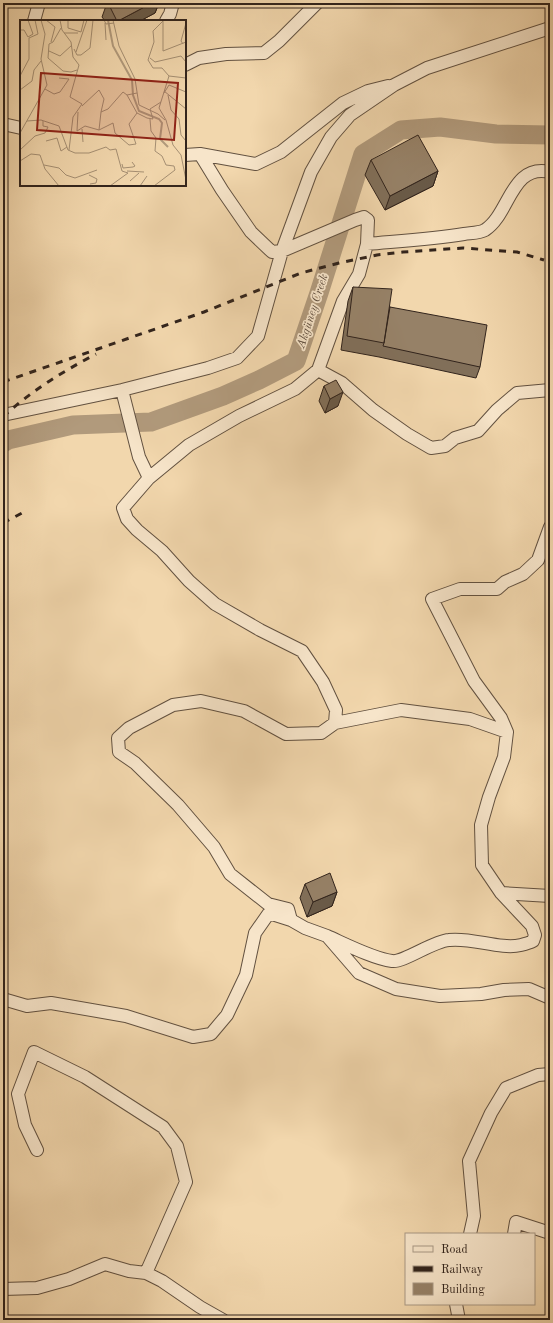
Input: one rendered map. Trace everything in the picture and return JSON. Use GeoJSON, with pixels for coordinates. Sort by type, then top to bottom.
{"type":"FeatureCollection","features":[{"type":"Feature","properties":{"kind":"street"},"geometry":{"type":"LineString","coordinates":[[34,20],[39,3]]}},
{"type":"Feature","properties":{"kind":"street"},"geometry":{"type":"LineString","coordinates":[[167,20],[173,3]]}},
{"type":"Feature","properties":{"kind":"street"},"geometry":{"type":"LineString","coordinates":[[186,64],[199,58],[226,54],[264,53],[279,41],[317,3]]}},
{"type":"Feature","properties":{"kind":"street"},"geometry":{"type":"LineString","coordinates":[[3,415],[122,390],[208,368],[237,358],[258,336],[282,251],[311,172],[331,137],[350,115],[394,85],[427,68],[550,28]]}},
{"type":"Feature","properties":{"kind":"street"},"geometry":{"type":"LineString","coordinates":[[186,155],[200,154],[256,164],[282,152],[343,103],[368,91],[394,85]]}},
{"type":"Feature","properties":{"kind":"street"},"geometry":{"type":"LineString","coordinates":[[3,124],[20,128]]}},
{"type":"Feature","properties":{"kind":"street"},"geometry":{"type":"LineString","coordinates":[[200,154],[222,190],[251,232],[272,252],[282,251],[364,217],[368,220],[368,244],[359,274],[343,301],[318,370],[295,389],[239,416],[189,445],[149,478],[123,508],[127,519],[137,530],[162,551],[189,581],[215,604],[260,630],[302,651],[323,682],[336,710],[335,724]]}},
{"type":"Feature","properties":{"kind":"street"},"geometry":{"type":"LineString","coordinates":[[368,244],[484,231],[493,224],[504,208],[516,185],[527,174],[542,170],[550,172]]}},
{"type":"Feature","properties":{"kind":"street"},"geometry":{"type":"LineString","coordinates":[[318,370],[342,383],[373,410],[407,434],[431,448],[445,446],[455,438],[478,431],[497,410],[517,393],[550,390]]}},
{"type":"Feature","properties":{"kind":"street"},"geometry":{"type":"LineString","coordinates":[[122,390],[139,457],[149,478]]}},
{"type":"Feature","properties":{"kind":"street"},"geometry":{"type":"LineString","coordinates":[[3,999],[27,1006],[52,1003],[126,1016],[193,1037],[211,1034],[227,1015],[246,975],[255,933],[269,914],[291,920],[305,928],[371,955],[394,962],[431,945],[448,940],[477,941],[504,946],[520,946],[532,941],[535,935],[532,926],[501,893],[482,865],[481,825],[488,797],[504,757],[507,732],[501,718],[474,680],[432,599],[460,589],[497,589],[505,582],[523,574],[538,560],[550,527]]}},
{"type":"Feature","properties":{"kind":"street"},"geometry":{"type":"LineString","coordinates":[[291,920],[288,910],[268,904],[230,874],[214,847],[178,805],[135,763],[119,752],[118,738],[129,728],[173,705],[201,701],[244,711],[286,734],[321,733],[335,724],[401,710],[470,719],[507,732]]}},
{"type":"Feature","properties":{"kind":"street"},"geometry":{"type":"LineString","coordinates":[[501,893],[550,896]]}},
{"type":"Feature","properties":{"kind":"street"},"geometry":{"type":"LineString","coordinates":[[327,936],[359,972],[396,989],[440,996],[481,994],[504,990],[529,989],[550,998]]}},
{"type":"Feature","properties":{"kind":"street"},"geometry":{"type":"LineString","coordinates":[[37,1150],[25,1125],[18,1094],[34,1052],[85,1077],[163,1127],[177,1146],[186,1182],[146,1272]]}},
{"type":"Feature","properties":{"kind":"street"},"geometry":{"type":"LineString","coordinates":[[470,1233],[474,1216],[469,1161],[491,1113],[506,1088],[538,1075],[550,1074]]}},
{"type":"Feature","properties":{"kind":"street"},"geometry":{"type":"LineString","coordinates":[[514,1233],[516,1222],[550,1233]]}},
{"type":"Feature","properties":{"kind":"street"},"geometry":{"type":"LineString","coordinates":[[3,1289],[37,1288],[69,1279],[105,1264],[128,1271],[146,1272],[223,1320]]}},
{"type":"Feature","properties":{"kind":"street"},"geometry":{"type":"LineString","coordinates":[[456,1305],[459,1320]]}},
{"type":"Feature","properties":{"kind":"building"},"geometry":{"type":"Polygon","coordinates":[[[108,3],[152,3],[120,20],[116,20],[108,3]]]}},
{"type":"Feature","properties":{"kind":"building"},"geometry":{"type":"Polygon","coordinates":[[[418,135],[438,171],[390,196],[371,160],[418,135]]]}},
{"type":"Feature","properties":{"kind":"building"},"geometry":{"type":"Polygon","coordinates":[[[353,287],[392,289],[384,343],[347,336],[353,287]]]}},
{"type":"Feature","properties":{"kind":"building"},"geometry":{"type":"Polygon","coordinates":[[[390,307],[487,325],[480,367],[383,346],[390,307]]]}},
{"type":"Feature","properties":{"kind":"building"},"geometry":{"type":"Polygon","coordinates":[[[336,380],[343,392],[330,399],[324,386],[336,380]]]}},
{"type":"Feature","properties":{"kind":"building"},"geometry":{"type":"Polygon","coordinates":[[[330,873],[337,892],[313,902],[305,884],[330,873]]]}},
{"type":"Feature","properties":{"kind":"waterway","name":"Akgüney Creek"},"geometry":{"type":"LineString","coordinates":[[3,443],[8,440],[73,425],[151,422],[223,396],[296,361],[363,154],[401,130],[440,127],[496,134],[550,135]]}},
{"type":"Feature","properties":{"kind":"railway"},"geometry":{"type":"LineString","coordinates":[[3,382],[204,312],[301,273],[339,263],[377,255],[463,248],[517,252],[544,260]]}},
{"type":"Feature","properties":{"kind":"railway"},"geometry":{"type":"LineString","coordinates":[[3,417],[47,382],[96,354]]}},
{"type":"Feature","properties":{"kind":"railway"},"geometry":{"type":"LineString","coordinates":[[3,523],[24,512]]}}]}
